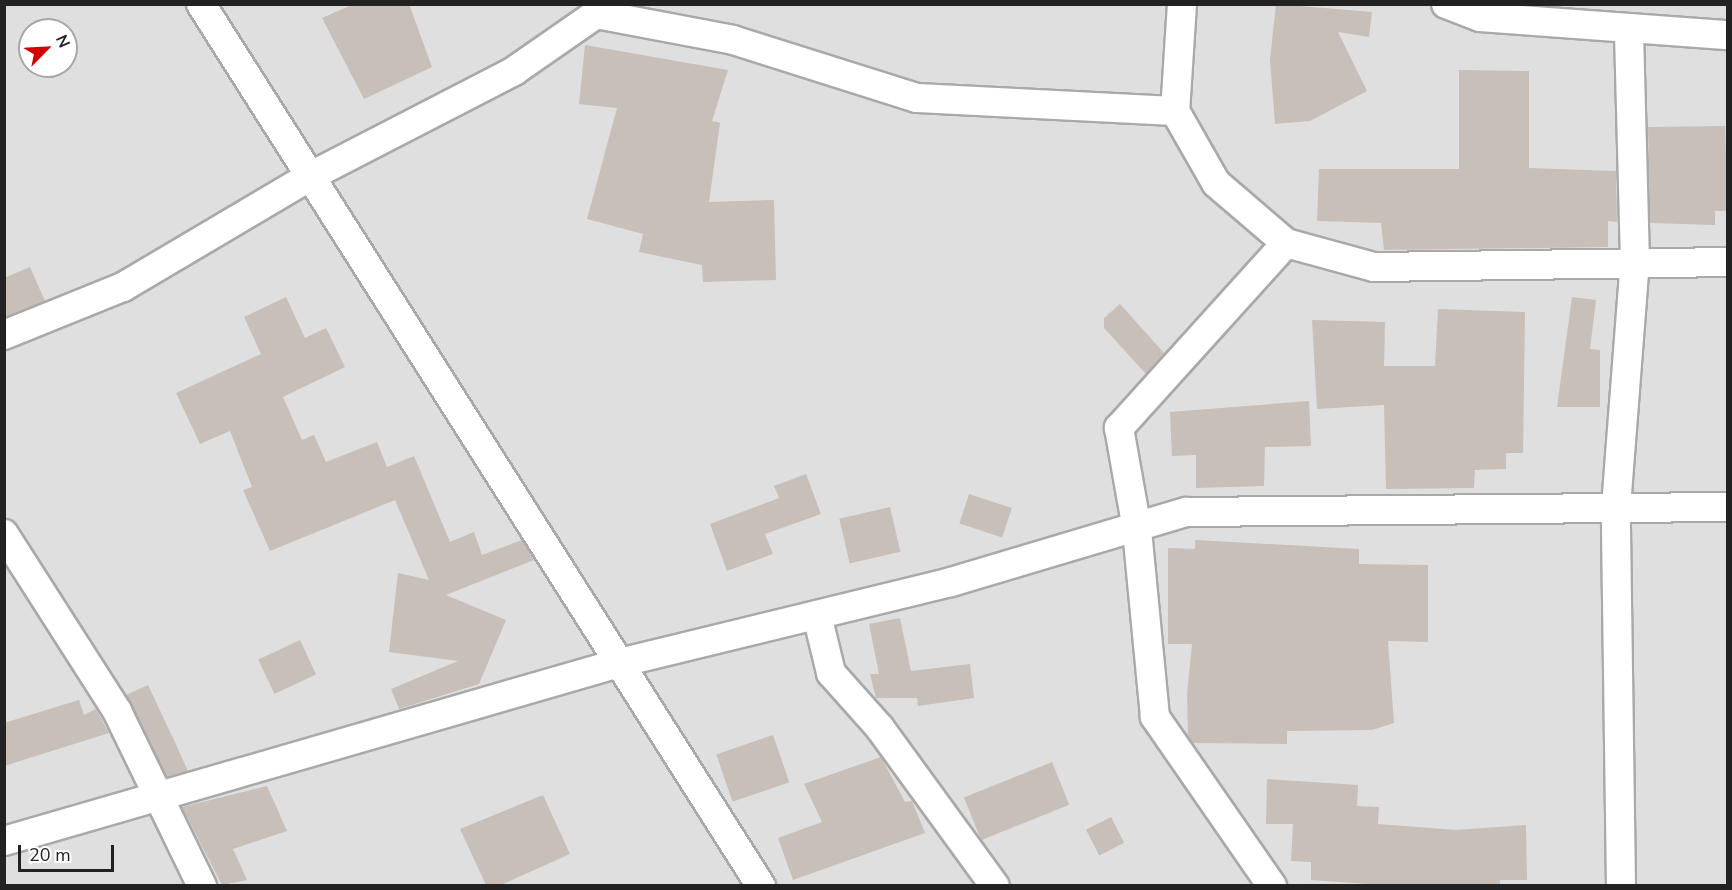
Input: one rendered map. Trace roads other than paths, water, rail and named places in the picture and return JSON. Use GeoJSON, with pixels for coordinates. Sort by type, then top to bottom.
{"type":"FeatureCollection","features":[{"type":"Feature","properties":{"kind":"street"},"geometry":{"type":"LineString","coordinates":[[201,4],[761,885]]}},
{"type":"Feature","properties":{"kind":"street"},"geometry":{"type":"LineString","coordinates":[[1182,4],[1175,111],[1216,183],[1286,243],[1374,267],[1728,262]]}},
{"type":"Feature","properties":{"kind":"street"},"geometry":{"type":"LineString","coordinates":[[1446,4],[1480,17],[1629,30],[1728,35]]}},
{"type":"Feature","properties":{"kind":"street"},"geometry":{"type":"LineString","coordinates":[[4,335],[123,287],[309,177],[514,71],[596,14],[734,40],[917,98],[1175,111]]}},
{"type":"Feature","properties":{"kind":"street"},"geometry":{"type":"LineString","coordinates":[[1621,885],[1616,507],[1635,262],[1629,30]]}},
{"type":"Feature","properties":{"kind":"street"},"geometry":{"type":"LineString","coordinates":[[1272,885],[1155,717],[1137,528],[1119,428],[1286,243]]}},
{"type":"Feature","properties":{"kind":"street"},"geometry":{"type":"LineString","coordinates":[[4,841],[159,794],[620,663],[817,615],[1137,528],[1186,512],[1728,507]]}},
{"type":"Feature","properties":{"kind":"street"},"geometry":{"type":"LineString","coordinates":[[4,534],[117,711],[202,885]]}},
{"type":"Feature","properties":{"kind":"street"},"geometry":{"type":"LineString","coordinates":[[817,615],[831,673],[880,728],[995,885]]}}]}
